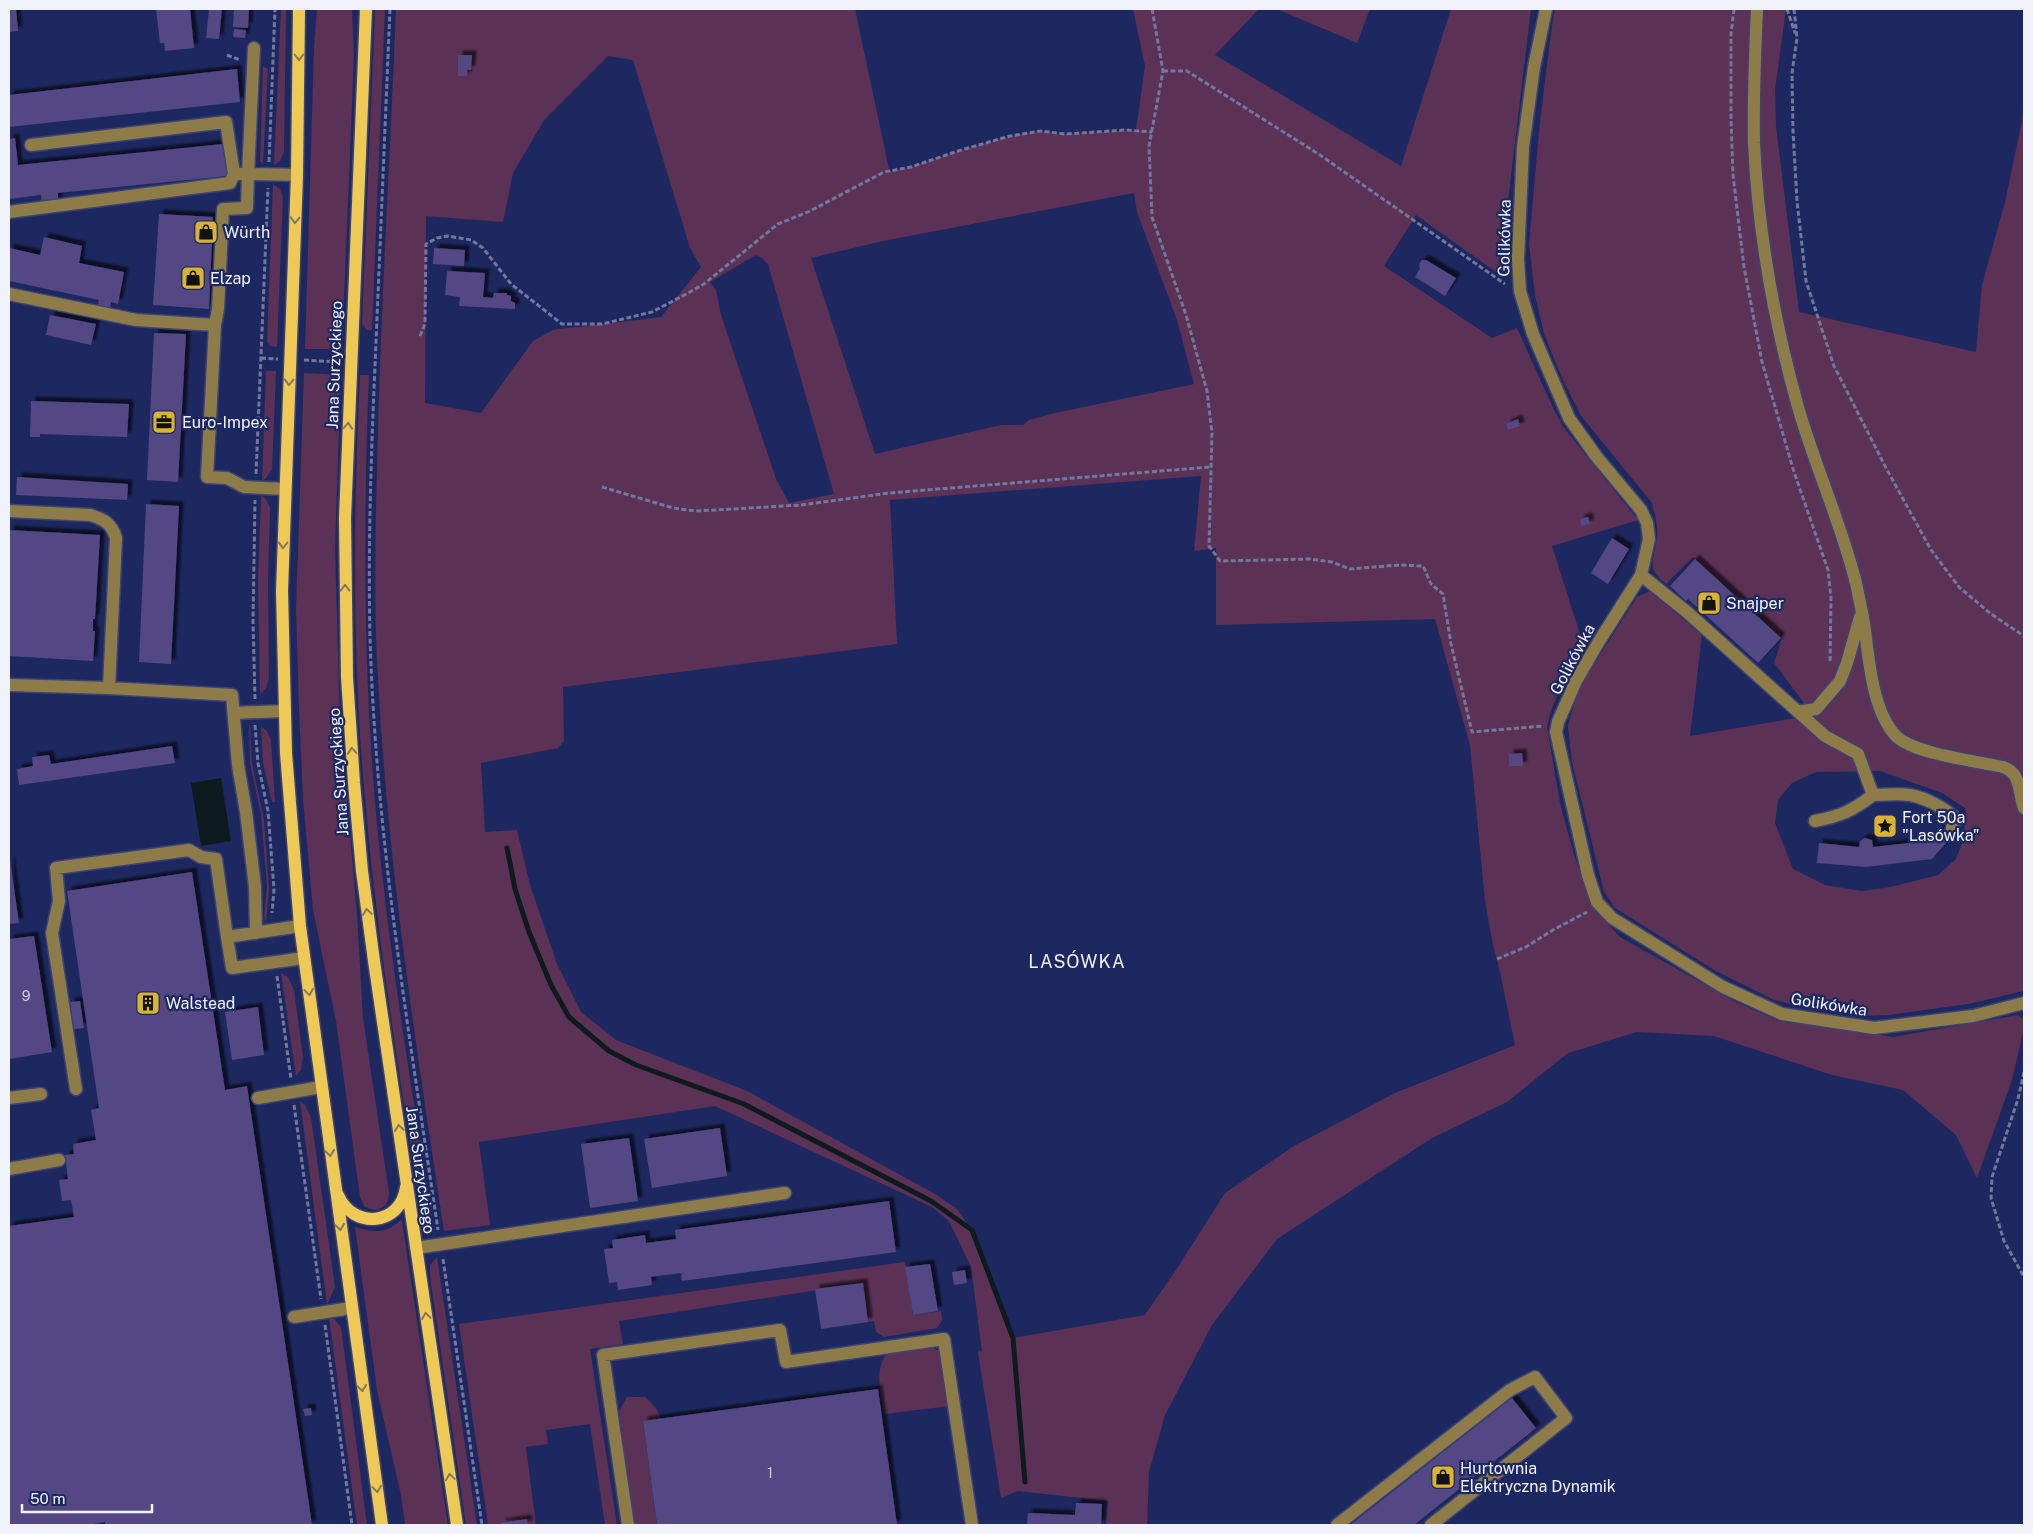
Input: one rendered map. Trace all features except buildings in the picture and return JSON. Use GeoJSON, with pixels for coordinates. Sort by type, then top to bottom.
{"type":"FeatureCollection","features":[{"type":"Feature","properties":{"kind":"main road"},"geometry":{"type":"LineString","coordinates":[[299,9],[297,175],[282,591],[284,712],[290,818],[300,926],[382,1525]]}},
{"type":"Feature","properties":{"kind":"main road","name":"Jana Surzyckiego"},"geometry":{"type":"LineString","coordinates":[[366,9],[346,478],[347,677],[354,783],[365,901],[458,1525]]}},
{"type":"Feature","properties":{"kind":"main road"},"geometry":{"type":"LineString","coordinates":[[333,1178],[339,1198],[347,1209],[359,1216],[373,1219],[386,1216],[401,1204],[405,1194],[406,1177]]}},
{"type":"Feature","properties":{"kind":"street","name":"Golikówka"},"geometry":{"type":"LineString","coordinates":[[1546,9],[1534,67],[1523,147],[1518,259],[1520,291],[1533,334],[1569,418],[1596,456],[1638,505],[1645,518],[1649,539],[1641,575],[1576,681],[1558,722],[1556,732],[1588,875],[1598,902],[1612,918],[1669,955],[1723,986],[1782,1014],[1874,1028],[1973,1016],[2024,1002]]}},
{"type":"Feature","properties":{"kind":"street"},"geometry":{"type":"LineString","coordinates":[[1757,9],[1754,72],[1754,143],[1770,284],[1779,331],[1798,407],[1848,556],[1862,612],[1872,684],[1886,720],[1895,735],[1909,746],[1918,749],[2003,767],[2012,771],[2017,777],[2024,808]]}},
{"type":"Feature","properties":{"kind":"street"},"geometry":{"type":"LineString","coordinates":[[254,48],[247,208],[223,208],[207,477],[226,478],[244,487],[285,490]]}},
{"type":"Feature","properties":{"kind":"street"},"geometry":{"type":"LineString","coordinates":[[9,212],[230,183],[234,174],[226,122],[31,145]]}},
{"type":"Feature","properties":{"kind":"street"},"geometry":{"type":"LineString","coordinates":[[234,174],[297,175]]}},
{"type":"Feature","properties":{"kind":"street"},"geometry":{"type":"LineString","coordinates":[[9,294],[136,320],[215,324]]}},
{"type":"Feature","properties":{"kind":"street"},"geometry":{"type":"LineString","coordinates":[[9,511],[90,515],[101,518],[109,523],[114,530],[116,538],[109,688]]}},
{"type":"Feature","properties":{"kind":"street"},"geometry":{"type":"LineString","coordinates":[[1641,575],[1688,612],[1825,736],[1858,754],[1873,795]]}},
{"type":"Feature","properties":{"kind":"street"},"geometry":{"type":"LineString","coordinates":[[1798,712],[1816,708],[1840,681],[1862,612]]}},
{"type":"Feature","properties":{"kind":"street"},"geometry":{"type":"LineString","coordinates":[[9,685],[232,695],[238,765],[255,887],[256,933]]}},
{"type":"Feature","properties":{"kind":"street"},"geometry":{"type":"LineString","coordinates":[[234,713],[284,712]]}},
{"type":"Feature","properties":{"kind":"street"},"geometry":{"type":"LineString","coordinates":[[1815,821],[1839,816],[1855,808],[1873,795],[1908,794],[1947,811],[1956,819],[1952,828]]}},
{"type":"Feature","properties":{"kind":"street"},"geometry":{"type":"LineString","coordinates":[[76,1089],[52,933],[59,901],[56,868],[189,850],[201,857],[216,858],[232,968],[304,958]]}},
{"type":"Feature","properties":{"kind":"street"},"geometry":{"type":"LineString","coordinates":[[227,937],[300,926]]}},
{"type":"Feature","properties":{"kind":"street"},"geometry":{"type":"LineString","coordinates":[[258,1098],[321,1087]]}},
{"type":"Feature","properties":{"kind":"street"},"geometry":{"type":"LineString","coordinates":[[9,1098],[41,1094]]}},
{"type":"Feature","properties":{"kind":"street"},"geometry":{"type":"LineString","coordinates":[[9,1169],[58,1160]]}},
{"type":"Feature","properties":{"kind":"street"},"geometry":{"type":"LineString","coordinates":[[416,1248],[785,1193]]}},
{"type":"Feature","properties":{"kind":"street"},"geometry":{"type":"LineString","coordinates":[[294,1317],[351,1308]]}},
{"type":"Feature","properties":{"kind":"street"},"geometry":{"type":"LineString","coordinates":[[628,1525],[603,1355],[780,1330],[786,1362],[944,1339],[972,1525]]}},
{"type":"Feature","properties":{"kind":"street"},"geometry":{"type":"LineString","coordinates":[[1337,1525],[1510,1390],[1535,1377],[1566,1418],[1431,1525]]}},
{"type":"Feature","properties":{"kind":"path"},"geometry":{"type":"LineString","coordinates":[[268,165],[275,9]]}},
{"type":"Feature","properties":{"kind":"path"},"geometry":{"type":"LineString","coordinates":[[390,9],[371,466],[370,639],[375,740],[385,858],[401,985],[438,1231]]}},
{"type":"Feature","properties":{"kind":"path"},"geometry":{"type":"LineString","coordinates":[[1152,9],[1163,71],[1149,146],[1152,217],[1186,315],[1207,391],[1212,434],[1209,546],[1220,561],[1310,559],[1332,562],[1350,569],[1399,565],[1423,566],[1431,584],[1443,594],[1451,644],[1472,732],[1544,726],[1556,732]]}},
{"type":"Feature","properties":{"kind":"path"},"geometry":{"type":"LineString","coordinates":[[1787,9],[1797,38]]}},
{"type":"Feature","properties":{"kind":"path"},"geometry":{"type":"LineString","coordinates":[[1794,9],[1797,38],[1792,74],[1793,131],[1797,201],[1806,282],[1834,366],[1885,466],[1931,550],[1959,587],[1991,614],[2024,636]]}},
{"type":"Feature","properties":{"kind":"path"},"geometry":{"type":"LineString","coordinates":[[1163,71],[1187,71],[1320,155],[1502,282],[1520,291]]}},
{"type":"Feature","properties":{"kind":"path"},"geometry":{"type":"LineString","coordinates":[[420,336],[425,324],[426,244],[437,238],[448,236],[471,240],[483,248],[511,284],[562,324],[602,324],[652,312],[690,292],[704,284],[778,224],[810,211],[884,172],[911,167],[958,150],[1010,136],[1041,131],[1065,134],[1126,130],[1152,132]]}},
{"type":"Feature","properties":{"kind":"path"},"geometry":{"type":"LineString","coordinates":[[256,481],[268,184]]}},
{"type":"Feature","properties":{"kind":"path"},"geometry":{"type":"LineString","coordinates":[[261,358],[276,359]]}},
{"type":"Feature","properties":{"kind":"path"},"geometry":{"type":"LineString","coordinates":[[304,360],[341,362]]}},
{"type":"Feature","properties":{"kind":"path"},"geometry":{"type":"LineString","coordinates":[[602,487],[673,508],[695,511],[801,505],[889,493],[1210,467]]}},
{"type":"Feature","properties":{"kind":"path"},"geometry":{"type":"LineString","coordinates":[[254,697],[253,604],[256,494]]}},
{"type":"Feature","properties":{"kind":"path"},"geometry":{"type":"LineString","coordinates":[[255,725],[258,763],[268,811],[274,889],[271,920]]}},
{"type":"Feature","properties":{"kind":"path"},"geometry":{"type":"LineString","coordinates":[[1497,959],[1526,947],[1553,930],[1582,916],[1598,902]]}},
{"type":"Feature","properties":{"kind":"path"},"geometry":{"type":"LineString","coordinates":[[276,972],[290,1078]]}},
{"type":"Feature","properties":{"kind":"path"},"geometry":{"type":"LineString","coordinates":[[2024,1072],[2018,1099],[1992,1177],[1991,1198],[2004,1241],[2024,1277]]}},
{"type":"Feature","properties":{"kind":"path"},"geometry":{"type":"LineString","coordinates":[[294,1100],[322,1304]]}},
{"type":"Feature","properties":{"kind":"path"},"geometry":{"type":"LineString","coordinates":[[442,1256],[482,1525]]}},
{"type":"Feature","properties":{"kind":"path"},"geometry":{"type":"LineString","coordinates":[[324,1319],[352,1525]]}},
{"type":"Feature","properties":{"kind":"shaded area"},"geometry":{"type":"Polygon","coordinates":[[[281,9],[286,9],[284,152],[280,161],[274,165],[281,9]]]}},
{"type":"Feature","properties":{"kind":"shaded area"},"geometry":{"type":"Polygon","coordinates":[[[317,9],[352,9],[354,56],[342,349],[305,349],[314,47],[317,9]]]}},
{"type":"Feature","properties":{"kind":"shaded area"},"geometry":{"type":"Polygon","coordinates":[[[375,9],[385,9],[372,330],[367,330],[362,324],[375,9]]]}},
{"type":"Feature","properties":{"kind":"shaded area"},"geometry":{"type":"Polygon","coordinates":[[[396,9],[855,9],[889,169],[891,171],[911,167],[1010,136],[1041,131],[1065,134],[1136,130],[1145,66],[1133,9],[1259,9],[1215,55],[1401,166],[1451,9],[1531,9],[1506,217],[1509,277],[1500,275],[1416,215],[1384,266],[1492,338],[1517,328],[1564,428],[1638,520],[1552,546],[1584,647],[1557,695],[1547,727],[1560,803],[1574,855],[1589,897],[1603,919],[1620,937],[1734,1001],[1779,1021],[1893,1037],[2018,1015],[2024,1020],[2024,1028],[2012,1080],[1977,1178],[1956,1135],[1903,1090],[1832,1075],[1714,1036],[1637,1032],[1568,1053],[1507,1102],[1432,1138],[1277,1239],[1212,1325],[1165,1415],[1149,1472],[1147,1525],[1106,1525],[1108,1501],[1018,1491],[1001,1498],[978,1352],[982,1351],[971,1267],[949,1221],[932,1207],[715,1106],[479,1142],[490,1225],[444,1231],[404,956],[389,818],[377,654],[375,549],[378,413],[396,9]],[[608,56],[544,120],[513,173],[503,222],[426,216],[425,403],[481,413],[533,341],[553,330],[661,317],[701,267],[690,248],[633,60],[608,56]],[[1134,193],[883,241],[811,258],[875,454],[1001,425],[1023,425],[1029,420],[1055,413],[1194,384],[1177,320],[1137,212],[1134,193]],[[756,255],[710,282],[716,290],[721,315],[776,479],[789,503],[834,494],[768,264],[756,255]],[[1201,476],[890,500],[897,644],[563,687],[564,741],[558,748],[481,763],[485,832],[517,830],[530,885],[557,964],[581,1012],[616,1040],[747,1091],[935,1194],[957,1209],[972,1230],[1013,1338],[1145,1315],[1225,1193],[1294,1146],[1395,1093],[1515,1045],[1485,901],[1470,745],[1435,619],[1216,625],[1216,548],[1194,551],[1201,476]]]}},
{"type":"Feature","properties":{"kind":"shaded area"},"geometry":{"type":"Polygon","coordinates":[[[1277,9],[1370,9],[1357,43],[1277,9]]]}},
{"type":"Feature","properties":{"kind":"shaded area"},"geometry":{"type":"Polygon","coordinates":[[[1555,9],[1786,9],[1775,90],[1776,126],[1799,312],[1976,352],[1982,285],[2005,202],[2022,121],[2024,96],[2024,991],[1968,1004],[1889,1015],[1862,1016],[1808,1008],[1774,1000],[1714,970],[1615,908],[1604,892],[1572,762],[1568,726],[1577,691],[1637,597],[1650,591],[1702,635],[1690,736],[1813,715],[1774,663],[1782,638],[1693,557],[1666,584],[1655,573],[1653,558],[1657,529],[1652,503],[1581,416],[1562,378],[1544,334],[1535,295],[1529,244],[1539,131],[1555,9]],[[1880,771],[1816,772],[1792,783],[1778,800],[1775,823],[1793,869],[1825,885],[1862,891],[1891,887],[1938,875],[1956,859],[1963,841],[1965,808],[1942,793],[1880,771]]]}},
{"type":"Feature","properties":{"kind":"shaded area"},"geometry":{"type":"Polygon","coordinates":[[[263,66],[268,69],[263,164],[260,161],[263,66]]]}},
{"type":"Feature","properties":{"kind":"shaded area"},"geometry":{"type":"Polygon","coordinates":[[[273,184],[280,189],[283,197],[277,347],[270,346],[267,342],[273,184]]]}},
{"type":"Feature","properties":{"kind":"shaded area"},"geometry":{"type":"Polygon","coordinates":[[[266,371],[276,371],[272,469],[262,481],[266,371]]]}},
{"type":"Feature","properties":{"kind":"shaded area"},"geometry":{"type":"Polygon","coordinates":[[[304,373],[341,375],[335,548],[340,721],[357,914],[363,1018],[389,1193],[385,1205],[374,1210],[365,1207],[360,1197],[336,1021],[313,910],[303,799],[296,609],[304,373]]]}},
{"type":"Feature","properties":{"kind":"shaded area"},"geometry":{"type":"Polygon","coordinates":[[[360,375],[369,375],[365,544],[372,769],[382,876],[395,978],[434,1232],[427,1229],[421,1217],[383,962],[361,755],[355,592],[360,375]]]}},
{"type":"Feature","properties":{"kind":"shaded area"},"geometry":{"type":"Polygon","coordinates":[[[261,495],[266,499],[270,508],[268,580],[269,678],[266,688],[260,695],[258,579],[261,495]]]}},
{"type":"Feature","properties":{"kind":"shaded area"},"geometry":{"type":"Polygon","coordinates":[[[249,725],[252,764],[264,820],[269,890],[266,922],[264,917],[267,887],[261,814],[250,763],[249,725]]]}},
{"type":"Feature","properties":{"kind":"shaded area"},"geometry":{"type":"Polygon","coordinates":[[[261,727],[267,731],[271,740],[275,802],[272,802],[263,763],[261,727]]]}},
{"type":"Feature","properties":{"kind":"shaded area"},"geometry":{"type":"Polygon","coordinates":[[[221,778],[231,841],[201,846],[191,783],[221,778]]]}},
{"type":"Feature","properties":{"kind":"shaded area"},"geometry":{"type":"Polygon","coordinates":[[[281,973],[288,977],[294,990],[303,1057],[301,1070],[296,1076],[281,973]]]}},
{"type":"Feature","properties":{"kind":"shaded area"},"geometry":{"type":"Polygon","coordinates":[[[300,1101],[305,1105],[311,1117],[335,1287],[327,1305],[300,1101]]]}},
{"type":"Feature","properties":{"kind":"shaded area"},"geometry":{"type":"Polygon","coordinates":[[[401,1220],[448,1525],[405,1525],[401,1495],[377,1390],[355,1227],[379,1231],[395,1225],[401,1220]]]}},
{"type":"Feature","properties":{"kind":"shaded area"},"geometry":{"type":"Polygon","coordinates":[[[437,1257],[477,1525],[466,1525],[430,1277],[430,1265],[437,1257]]]}},
{"type":"Feature","properties":{"kind":"shaded area"},"geometry":{"type":"Polygon","coordinates":[[[905,1262],[913,1315],[941,1311],[942,1321],[937,1328],[884,1337],[876,1332],[874,1321],[868,1322],[862,1283],[619,1321],[623,1344],[590,1349],[617,1525],[605,1525],[590,1424],[546,1430],[548,1444],[526,1447],[536,1525],[488,1525],[459,1324],[905,1262]]]}},
{"type":"Feature","properties":{"kind":"shaded area"},"geometry":{"type":"Polygon","coordinates":[[[329,1318],[334,1319],[341,1327],[367,1525],[357,1525],[329,1318]]]}},
{"type":"Feature","properties":{"kind":"shaded area"},"geometry":{"type":"Polygon","coordinates":[[[931,1347],[939,1351],[943,1358],[950,1406],[884,1414],[879,1380],[882,1362],[886,1356],[892,1351],[900,1349],[931,1347]]]}},
{"type":"Feature","properties":{"kind":"shaded area"},"geometry":{"type":"Polygon","coordinates":[[[627,1397],[645,1397],[656,1408],[661,1419],[643,1422],[657,1525],[634,1525],[619,1411],[627,1397]]]}},
{"type":"Feature","properties":{"kind":"waterway"},"geometry":{"type":"LineString","coordinates":[[507,848],[515,889],[529,932],[551,985],[569,1017],[609,1051],[636,1065],[744,1104],[931,1201],[972,1230],[1013,1338],[1025,1482]]}},
{"type":"Feature","properties":{"kind":"place","name":"Würth"},"geometry":{"type":"Point","coordinates":[206,232]}},
{"type":"Feature","properties":{"kind":"place","name":"Elzap"},"geometry":{"type":"Point","coordinates":[193,278]}},
{"type":"Feature","properties":{"kind":"place","name":"Euro-Impex"},"geometry":{"type":"Point","coordinates":[164,422]}},
{"type":"Feature","properties":{"kind":"place","name":"Snajper"},"geometry":{"type":"Point","coordinates":[1709,603]}},
{"type":"Feature","properties":{"kind":"place","name":"Fort 50a \"Lasówka\""},"geometry":{"type":"Point","coordinates":[1885,826]}},
{"type":"Feature","properties":{"kind":"place","name":"Walstead"},"geometry":{"type":"Point","coordinates":[148,1003]}},
{"type":"Feature","properties":{"kind":"place","name":"Hurtownia Elektryczna Dynamik"},"geometry":{"type":"Point","coordinates":[1443,1477]}},
{"type":"Feature","properties":{"kind":"district","name":"LASÓWKA"},"geometry":{"type":"Point","coordinates":[1077,962]}}]}
